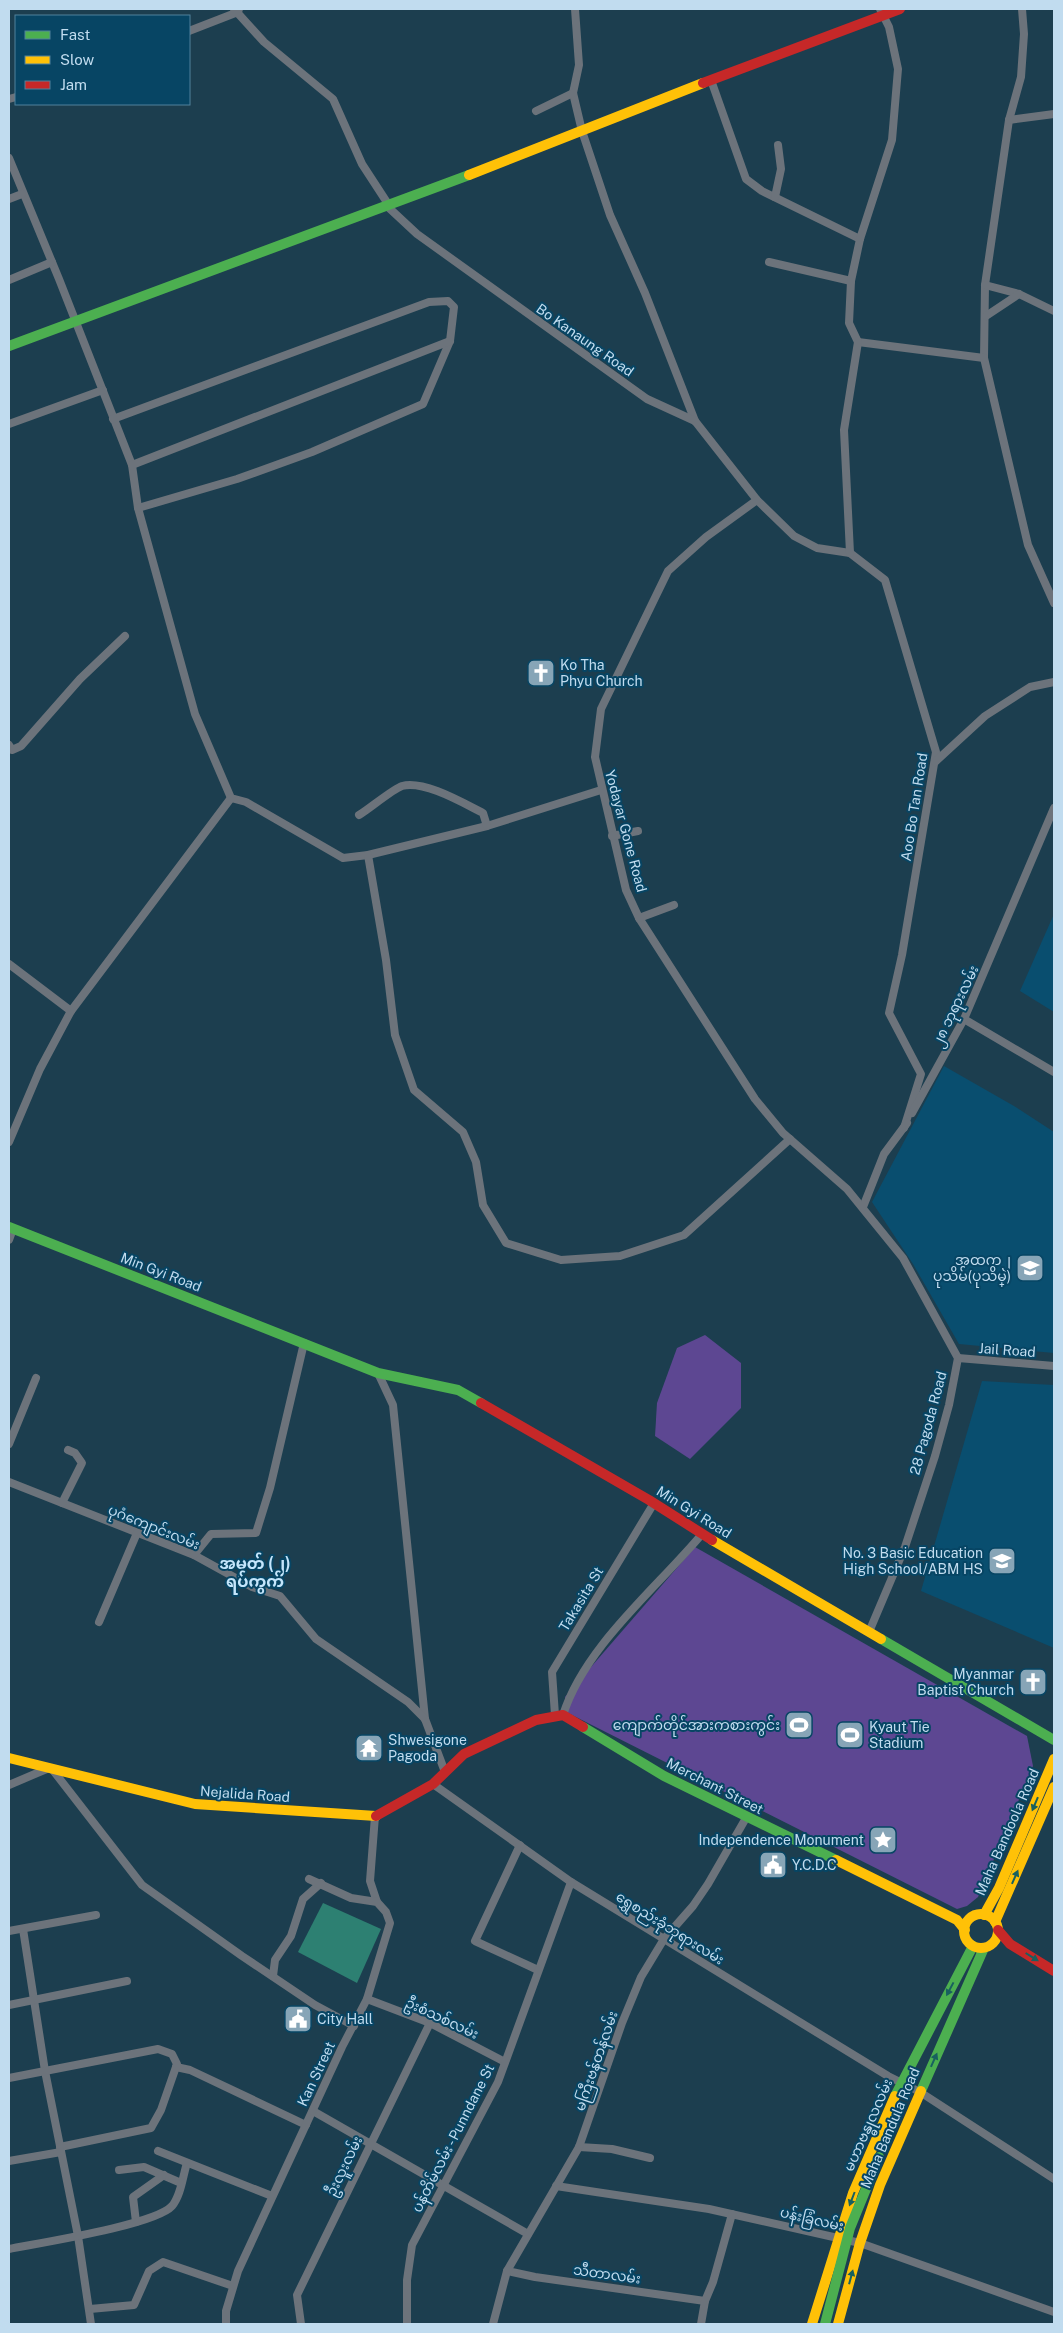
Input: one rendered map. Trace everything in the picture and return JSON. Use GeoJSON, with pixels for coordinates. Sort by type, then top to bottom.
{"type":"FeatureCollection","features":[{"type":"Feature","properties":{"kind":"main road"},"geometry":{"type":"LineString","coordinates":[[9,346],[389,207],[882,12],[900,9]]}},
{"type":"Feature","properties":{"kind":"main road","name":"Min Gyi Road"},"geometry":{"type":"LineString","coordinates":[[11,1228],[378,1373],[458,1390],[654,1503],[702,1534],[1054,1740]]}},
{"type":"Feature","properties":{"kind":"main road"},"geometry":{"type":"LineString","coordinates":[[375,1816],[433,1784],[464,1754],[536,1720],[559,1715]]}},
{"type":"Feature","properties":{"kind":"main road","name":"Merchant Street"},"geometry":{"type":"LineString","coordinates":[[559,1715],[664,1776],[746,1818],[957,1920]]}},
{"type":"Feature","properties":{"kind":"main road","name":"Nejalida Road"},"geometry":{"type":"LineString","coordinates":[[9,1758],[195,1804],[375,1816]]}},
{"type":"Feature","properties":{"kind":"main road","name":"Maha Bandoola Road"},"geometry":{"type":"LineString","coordinates":[[984,1915],[999,1888],[1054,1759]]}},
{"type":"Feature","properties":{"kind":"main road","name":"Maha Bandoola Road"},"geometry":{"type":"LineString","coordinates":[[997,1926],[1054,1787]]}},
{"type":"Feature","properties":{"kind":"main road"},"geometry":{"type":"LineString","coordinates":[[957,1920],[984,1915],[997,1926],[1010,1944],[1054,1971]]}},
{"type":"Feature","properties":{"kind":"main road"},"geometry":{"type":"LineString","coordinates":[[965,1930],[971,1918]]}},
{"type":"Feature","properties":{"kind":"main road"},"geometry":{"type":"LineString","coordinates":[[957,1920],[965,1930],[966,1939],[973,1946],[984,1948],[994,1942],[1010,1944]]}},
{"type":"Feature","properties":{"kind":"main road"},"geometry":{"type":"LineString","coordinates":[[994,1942],[997,1926]]}},
{"type":"Feature","properties":{"kind":"main road","name":"မဟာဗန္ဓုလလမ်း"},"geometry":{"type":"LineString","coordinates":[[812,2324],[837,2238],[879,2132],[901,2084],[973,1946]]}},
{"type":"Feature","properties":{"kind":"main road","name":"Maha Bandula Road"},"geometry":{"type":"LineString","coordinates":[[838,2324],[860,2244],[880,2184],[984,1948]]}},
{"type":"Feature","properties":{"kind":"main road"},"geometry":{"type":"LineString","coordinates":[[825,2324],[850,2228],[879,2158],[879,2132]]}},
{"type":"Feature","properties":{"kind":"main road"},"geometry":{"type":"LineString","coordinates":[[879,2158],[898,2142]]}},
{"type":"Feature","properties":{"kind":"street"},"geometry":{"type":"LineString","coordinates":[[575,9],[579,65],[573,93],[582,131],[610,215],[645,293],[695,421]]}},
{"type":"Feature","properties":{"kind":"street"},"geometry":{"type":"LineString","coordinates":[[1022,9],[1024,34],[1021,77],[1009,120],[985,285],[984,358],[1028,546],[1054,603]]}},
{"type":"Feature","properties":{"kind":"street"},"geometry":{"type":"LineString","coordinates":[[190,31],[237,10]]}},
{"type":"Feature","properties":{"kind":"street","name":"Bo Kanaung Road"},"geometry":{"type":"LineString","coordinates":[[237,10],[264,42],[333,98],[362,164],[389,207],[417,234],[646,399],[695,421],[757,500]]}},
{"type":"Feature","properties":{"kind":"street"},"geometry":{"type":"LineString","coordinates":[[850,553],[844,430],[858,342],[849,323],[850,281],[860,239],[892,140],[898,70],[889,27],[882,12]]}},
{"type":"Feature","properties":{"kind":"street"},"geometry":{"type":"LineString","coordinates":[[711,80],[746,179],[762,192],[860,239]]}},
{"type":"Feature","properties":{"kind":"street"},"geometry":{"type":"LineString","coordinates":[[536,111],[573,93]]}},
{"type":"Feature","properties":{"kind":"street"},"geometry":{"type":"LineString","coordinates":[[1009,120],[1054,114]]}},
{"type":"Feature","properties":{"kind":"street"},"geometry":{"type":"LineString","coordinates":[[775,197],[781,169],[778,145]]}},
{"type":"Feature","properties":{"kind":"street"},"geometry":{"type":"LineString","coordinates":[[9,158],[132,465],[138,508],[195,714],[231,798]]}},
{"type":"Feature","properties":{"kind":"street"},"geometry":{"type":"LineString","coordinates":[[9,199],[22,194]]}},
{"type":"Feature","properties":{"kind":"street"},"geometry":{"type":"LineString","coordinates":[[9,280],[52,262]]}},
{"type":"Feature","properties":{"kind":"street"},"geometry":{"type":"LineString","coordinates":[[769,262],[850,281]]}},
{"type":"Feature","properties":{"kind":"street"},"geometry":{"type":"LineString","coordinates":[[985,285],[1019,294],[1054,311]]}},
{"type":"Feature","properties":{"kind":"street"},"geometry":{"type":"LineString","coordinates":[[986,316],[1019,294]]}},
{"type":"Feature","properties":{"kind":"street"},"geometry":{"type":"LineString","coordinates":[[113,419],[429,302],[448,301],[454,307],[450,341],[423,404],[312,452],[237,479],[138,508]]}},
{"type":"Feature","properties":{"kind":"street"},"geometry":{"type":"LineString","coordinates":[[132,465],[450,341]]}},
{"type":"Feature","properties":{"kind":"street"},"geometry":{"type":"LineString","coordinates":[[858,342],[984,358]]}},
{"type":"Feature","properties":{"kind":"street"},"geometry":{"type":"LineString","coordinates":[[9,424],[103,390]]}},
{"type":"Feature","properties":{"kind":"street","name":"Aoo Bo Tan Road"},"geometry":{"type":"LineString","coordinates":[[757,500],[794,536],[817,548],[850,553],[885,580],[936,752],[902,955],[889,1013],[921,1074],[904,1128]]}},
{"type":"Feature","properties":{"kind":"street","name":"Yodayar Gone Road"},"geometry":{"type":"LineString","coordinates":[[757,500],[706,537],[668,571],[601,709],[595,757],[601,790],[626,890],[639,918],[755,1099],[790,1139],[847,1189],[863,1208]]}},
{"type":"Feature","properties":{"kind":"street"},"geometry":{"type":"LineString","coordinates":[[9,745],[12,750],[21,746],[80,679],[125,636]]}},
{"type":"Feature","properties":{"kind":"street"},"geometry":{"type":"LineString","coordinates":[[935,762],[985,716],[1030,687],[1054,682]]}},
{"type":"Feature","properties":{"kind":"street"},"geometry":{"type":"LineString","coordinates":[[359,815],[402,786],[420,787],[447,795],[483,813],[487,826]]}},
{"type":"Feature","properties":{"kind":"street"},"geometry":{"type":"LineString","coordinates":[[231,798],[246,802],[343,858],[368,854],[487,826],[601,790]]}},
{"type":"Feature","properties":{"kind":"street"},"geometry":{"type":"LineString","coordinates":[[9,1142],[40,1069],[71,1011],[231,798]]}},
{"type":"Feature","properties":{"kind":"street","name":"၂၈ ဘုရားလမ်း"},"geometry":{"type":"LineString","coordinates":[[863,1208],[884,1154],[904,1128],[964,1019],[1054,808]]}},
{"type":"Feature","properties":{"kind":"street"},"geometry":{"type":"LineString","coordinates":[[612,836],[638,831]]}},
{"type":"Feature","properties":{"kind":"street"},"geometry":{"type":"LineString","coordinates":[[368,854],[386,960],[395,1035],[414,1090],[463,1132],[476,1162],[483,1205],[506,1243],[561,1260],[620,1256],[684,1235],[790,1139]]}},
{"type":"Feature","properties":{"kind":"street"},"geometry":{"type":"LineString","coordinates":[[639,918],[674,905]]}},
{"type":"Feature","properties":{"kind":"street"},"geometry":{"type":"LineString","coordinates":[[9,964],[71,1011]]}},
{"type":"Feature","properties":{"kind":"street"},"geometry":{"type":"LineString","coordinates":[[964,1019],[1054,1072]]}},
{"type":"Feature","properties":{"kind":"street","name":"28 Pagoda Road"},"geometry":{"type":"LineString","coordinates":[[863,1208],[903,1258],[958,1358],[949,1406],[935,1456],[905,1547],[869,1632]]}},
{"type":"Feature","properties":{"kind":"street"},"geometry":{"type":"LineString","coordinates":[[9,1240],[11,1228]]}},
{"type":"Feature","properties":{"kind":"street"},"geometry":{"type":"LineString","coordinates":[[194,1555],[211,1534],[256,1534],[270,1488],[304,1343]]}},
{"type":"Feature","properties":{"kind":"street","name":"Jail Road"},"geometry":{"type":"LineString","coordinates":[[958,1358],[1054,1366]]}},
{"type":"Feature","properties":{"kind":"street"},"geometry":{"type":"LineString","coordinates":[[378,1373],[393,1405],[425,1719]]}},
{"type":"Feature","properties":{"kind":"street"},"geometry":{"type":"LineString","coordinates":[[9,1444],[36,1378]]}},
{"type":"Feature","properties":{"kind":"street"},"geometry":{"type":"LineString","coordinates":[[62,1503],[82,1463],[75,1453],[68,1450]]}},
{"type":"Feature","properties":{"kind":"street","name":"ပုဂံကျောင်းလမ်း"},"geometry":{"type":"LineString","coordinates":[[9,1482],[194,1555],[252,1587],[280,1596],[316,1639],[408,1702],[425,1719],[445,1772]]}},
{"type":"Feature","properties":{"kind":"street","name":"Takasita St"},"geometry":{"type":"LineString","coordinates":[[559,1715],[552,1672],[654,1503]]}},
{"type":"Feature","properties":{"kind":"street"},"geometry":{"type":"LineString","coordinates":[[99,1622],[137,1533]]}},
{"type":"Feature","properties":{"kind":"street"},"geometry":{"type":"LineString","coordinates":[[559,1715],[569,1695],[592,1659],[657,1582],[702,1534]]}},
{"type":"Feature","properties":{"kind":"street"},"geometry":{"type":"LineString","coordinates":[[9,1785],[51,1768],[142,1885],[315,2005],[354,2026]]}},
{"type":"Feature","properties":{"kind":"street","name":"ရွှေစည်းခုံဘုရားလမ်း"},"geometry":{"type":"LineString","coordinates":[[433,1784],[571,1882],[901,2084],[920,2092],[1054,2178]]}},
{"type":"Feature","properties":{"kind":"street","name":"Kan Street"},"geometry":{"type":"LineString","coordinates":[[226,2324],[226,2311],[233,2286],[272,2196],[342,2047],[367,1999],[390,1923],[386,1912],[377,1902],[370,1880],[375,1816]]}},
{"type":"Feature","properties":{"kind":"street","name":"မကြီးဗန်တန်လမ်း"},"geometry":{"type":"LineString","coordinates":[[493,2324],[507,2271],[580,2147],[622,2023],[641,1978],[664,1939],[693,1906],[708,1884],[746,1818]]}},
{"type":"Feature","properties":{"kind":"street"},"geometry":{"type":"LineString","coordinates":[[520,1845],[475,1940],[538,1970]]}},
{"type":"Feature","properties":{"kind":"street"},"geometry":{"type":"LineString","coordinates":[[309,1879],[351,1898],[377,1902]]}},
{"type":"Feature","properties":{"kind":"street","name":"ပန်တိမ်လမ်း - Punndane St"},"geometry":{"type":"LineString","coordinates":[[407,2324],[407,2280],[412,2245],[489,2100],[505,2062],[571,1882]]}},
{"type":"Feature","properties":{"kind":"street"},"geometry":{"type":"LineString","coordinates":[[274,1976],[275,1960],[291,1936],[303,1899],[320,1883]]}},
{"type":"Feature","properties":{"kind":"street"},"geometry":{"type":"LineString","coordinates":[[9,1932],[96,1915]]}},
{"type":"Feature","properties":{"kind":"street"},"geometry":{"type":"LineString","coordinates":[[23,1929],[45,2071],[78,2236],[91,2324]]}},
{"type":"Feature","properties":{"kind":"street"},"geometry":{"type":"LineString","coordinates":[[9,2005],[127,1981]]}},
{"type":"Feature","properties":{"kind":"street","name":"ဦးစံသစ်လမ်း"},"geometry":{"type":"LineString","coordinates":[[367,1999],[430,2023],[505,2062]]}},
{"type":"Feature","properties":{"kind":"street","name":"ဦးလူးလမ်း"},"geometry":{"type":"LineString","coordinates":[[301,2324],[297,2295],[370,2142],[430,2023]]}},
{"type":"Feature","properties":{"kind":"street"},"geometry":{"type":"LineString","coordinates":[[9,2078],[158,2049],[172,2054],[177,2064],[159,2116],[151,2128],[9,2161]]}},
{"type":"Feature","properties":{"kind":"street"},"geometry":{"type":"LineString","coordinates":[[176,2067],[190,2070],[306,2125]]}},
{"type":"Feature","properties":{"kind":"street"},"geometry":{"type":"LineString","coordinates":[[313,2110],[528,2234]]}},
{"type":"Feature","properties":{"kind":"street"},"geometry":{"type":"LineString","coordinates":[[580,2147],[612,2149],[650,2158]]}},
{"type":"Feature","properties":{"kind":"street"},"geometry":{"type":"LineString","coordinates":[[158,2151],[272,2196]]}},
{"type":"Feature","properties":{"kind":"street"},"geometry":{"type":"LineString","coordinates":[[9,2249],[78,2236],[136,2222],[172,2207],[187,2162]]}},
{"type":"Feature","properties":{"kind":"street"},"geometry":{"type":"LineString","coordinates":[[119,2170],[135,2166],[144,2167],[181,2183]]}},
{"type":"Feature","properties":{"kind":"street"},"geometry":{"type":"LineString","coordinates":[[136,2222],[133,2197],[164,2175]]}},
{"type":"Feature","properties":{"kind":"street","name":"ပန်းခြံလမ်း"},"geometry":{"type":"LineString","coordinates":[[556,2186],[732,2214],[837,2238],[860,2244],[1054,2312]]}},
{"type":"Feature","properties":{"kind":"street"},"geometry":{"type":"LineString","coordinates":[[701,2324],[705,2301],[713,2282],[732,2214]]}},
{"type":"Feature","properties":{"kind":"street"},"geometry":{"type":"LineString","coordinates":[[90,2309],[134,2305],[149,2271],[163,2262],[233,2286]]}},
{"type":"Feature","properties":{"kind":"street","name":"သီတာလမ်း"},"geometry":{"type":"LineString","coordinates":[[507,2271],[535,2277],[705,2301]]}},
{"type":"Feature","properties":{"kind":"shaded area"},"geometry":{"type":"Polygon","coordinates":[[[1054,914],[1054,1012],[1020,991],[1054,914]]]}},
{"type":"Feature","properties":{"kind":"shaded area"},"geometry":{"type":"Polygon","coordinates":[[[944,1066],[1014,1106],[1054,1132],[1054,1353],[959,1344],[913,1264],[872,1202],[944,1066]]]}},
{"type":"Feature","properties":{"kind":"shaded area"},"geometry":{"type":"Polygon","coordinates":[[[705,1335],[741,1363],[741,1408],[690,1459],[655,1436],[657,1403],[677,1348],[705,1335]]]}},
{"type":"Feature","properties":{"kind":"shaded area"},"geometry":{"type":"Polygon","coordinates":[[[982,1381],[1054,1385],[1054,1648],[921,1591],[982,1381]]]}},
{"type":"Feature","properties":{"kind":"shaded area","name":"ကျောက်တိုင်အားကစားကွင်း"},"geometry":{"type":"Polygon","coordinates":[[[695,1547],[1027,1736],[1033,1766],[978,1897],[967,1906],[957,1909],[568,1713],[565,1697],[695,1547]]]}},
{"type":"Feature","properties":{"kind":"shaded area"},"geometry":{"type":"Polygon","coordinates":[[[323,1903],[381,1929],[357,1983],[298,1952],[323,1903]]]}},
{"type":"Feature","properties":{"kind":"traffic: fast"},"geometry":{"type":"LineString","coordinates":[[9,346],[469,175]]}},
{"type":"Feature","properties":{"kind":"traffic: fast"},"geometry":{"type":"LineString","coordinates":[[9,1227],[378,1373],[458,1390],[481,1403]]}},
{"type":"Feature","properties":{"kind":"traffic: fast"},"geometry":{"type":"LineString","coordinates":[[881,1639],[1054,1740]]}},
{"type":"Feature","properties":{"kind":"traffic: fast"},"geometry":{"type":"LineString","coordinates":[[583,1727],[664,1776],[836,1860]]}},
{"type":"Feature","properties":{"kind":"traffic: fast"},"geometry":{"type":"LineString","coordinates":[[895,2096],[973,1946]]}},
{"type":"Feature","properties":{"kind":"traffic: fast"},"geometry":{"type":"LineString","coordinates":[[921,2091],[984,1948]]}},
{"type":"Feature","properties":{"kind":"traffic: fast"},"geometry":{"type":"LineString","coordinates":[[825,2324],[850,2228],[879,2157]]}},
{"type":"Feature","properties":{"kind":"traffic: slow"},"geometry":{"type":"LineString","coordinates":[[469,175],[703,83]]}},
{"type":"Feature","properties":{"kind":"traffic: slow"},"geometry":{"type":"LineString","coordinates":[[712,1540],[881,1639]]}},
{"type":"Feature","properties":{"kind":"traffic: slow"},"geometry":{"type":"LineString","coordinates":[[9,1758],[195,1804],[376,1816]]}},
{"type":"Feature","properties":{"kind":"traffic: slow"},"geometry":{"type":"LineString","coordinates":[[984,1915],[999,1888],[1054,1759]]}},
{"type":"Feature","properties":{"kind":"traffic: slow"},"geometry":{"type":"LineString","coordinates":[[995,1922],[1054,1787]]}},
{"type":"Feature","properties":{"kind":"traffic: slow"},"geometry":{"type":"LineString","coordinates":[[836,1860],[957,1920],[965,1930]]}},
{"type":"Feature","properties":{"kind":"traffic: slow"},"geometry":{"type":"LineString","coordinates":[[981,1914],[993,1919],[998,1931],[993,1943],[981,1948],[969,1943],[964,1931],[969,1919],[981,1914]]}},
{"type":"Feature","properties":{"kind":"traffic: slow"},"geometry":{"type":"LineString","coordinates":[[838,2324],[860,2243],[880,2185],[921,2091]]}},
{"type":"Feature","properties":{"kind":"traffic: slow"},"geometry":{"type":"LineString","coordinates":[[812,2324],[853,2193],[895,2096]]}},
{"type":"Feature","properties":{"kind":"traffic: jam"},"geometry":{"type":"LineString","coordinates":[[703,83],[900,9]]}},
{"type":"Feature","properties":{"kind":"traffic: jam"},"geometry":{"type":"LineString","coordinates":[[481,1403],[649,1500],[712,1540]]}},
{"type":"Feature","properties":{"kind":"traffic: jam"},"geometry":{"type":"LineString","coordinates":[[376,1816],[433,1784],[464,1754],[536,1720],[563,1715],[583,1727]]}},
{"type":"Feature","properties":{"kind":"traffic: jam"},"geometry":{"type":"LineString","coordinates":[[998,1930],[1010,1944],[1054,1971]]}},
{"type":"Feature","properties":{"kind":"place","name":"Ko Tha Phyu Church"},"geometry":{"type":"Point","coordinates":[541,673]}},
{"type":"Feature","properties":{"kind":"place","name":"အထက၂ ပုသိမ်(ပုသိမ္)"},"geometry":{"type":"Point","coordinates":[1030,1268]}},
{"type":"Feature","properties":{"kind":"place","name":"No. 3 Basic Education High School/ABM HS"},"geometry":{"type":"Point","coordinates":[1002,1561]}},
{"type":"Feature","properties":{"kind":"place","name":"Myanmar Baptist Church"},"geometry":{"type":"Point","coordinates":[1033,1682]}},
{"type":"Feature","properties":{"kind":"place","name":"ကျောက်တိုင်အားကစားကွင်း"},"geometry":{"type":"Point","coordinates":[799,1725]}},
{"type":"Feature","properties":{"kind":"place","name":"Kyaut Tie Stadium"},"geometry":{"type":"Point","coordinates":[850,1735]}},
{"type":"Feature","properties":{"kind":"place","name":"Shwesigone Pagoda"},"geometry":{"type":"Point","coordinates":[369,1748]}},
{"type":"Feature","properties":{"kind":"place","name":"Independence Monument"},"geometry":{"type":"Point","coordinates":[883,1840]}},
{"type":"Feature","properties":{"kind":"place","name":"Y.C.D.C"},"geometry":{"type":"Point","coordinates":[773,1865]}},
{"type":"Feature","properties":{"kind":"place","name":"City Hall"},"geometry":{"type":"Point","coordinates":[298,2019]}},
{"type":"Feature","properties":{"kind":"district","name":"အမှတ် (၂) ရပ်ကွက်"},"geometry":{"type":"Point","coordinates":[255,1572]}}]}
